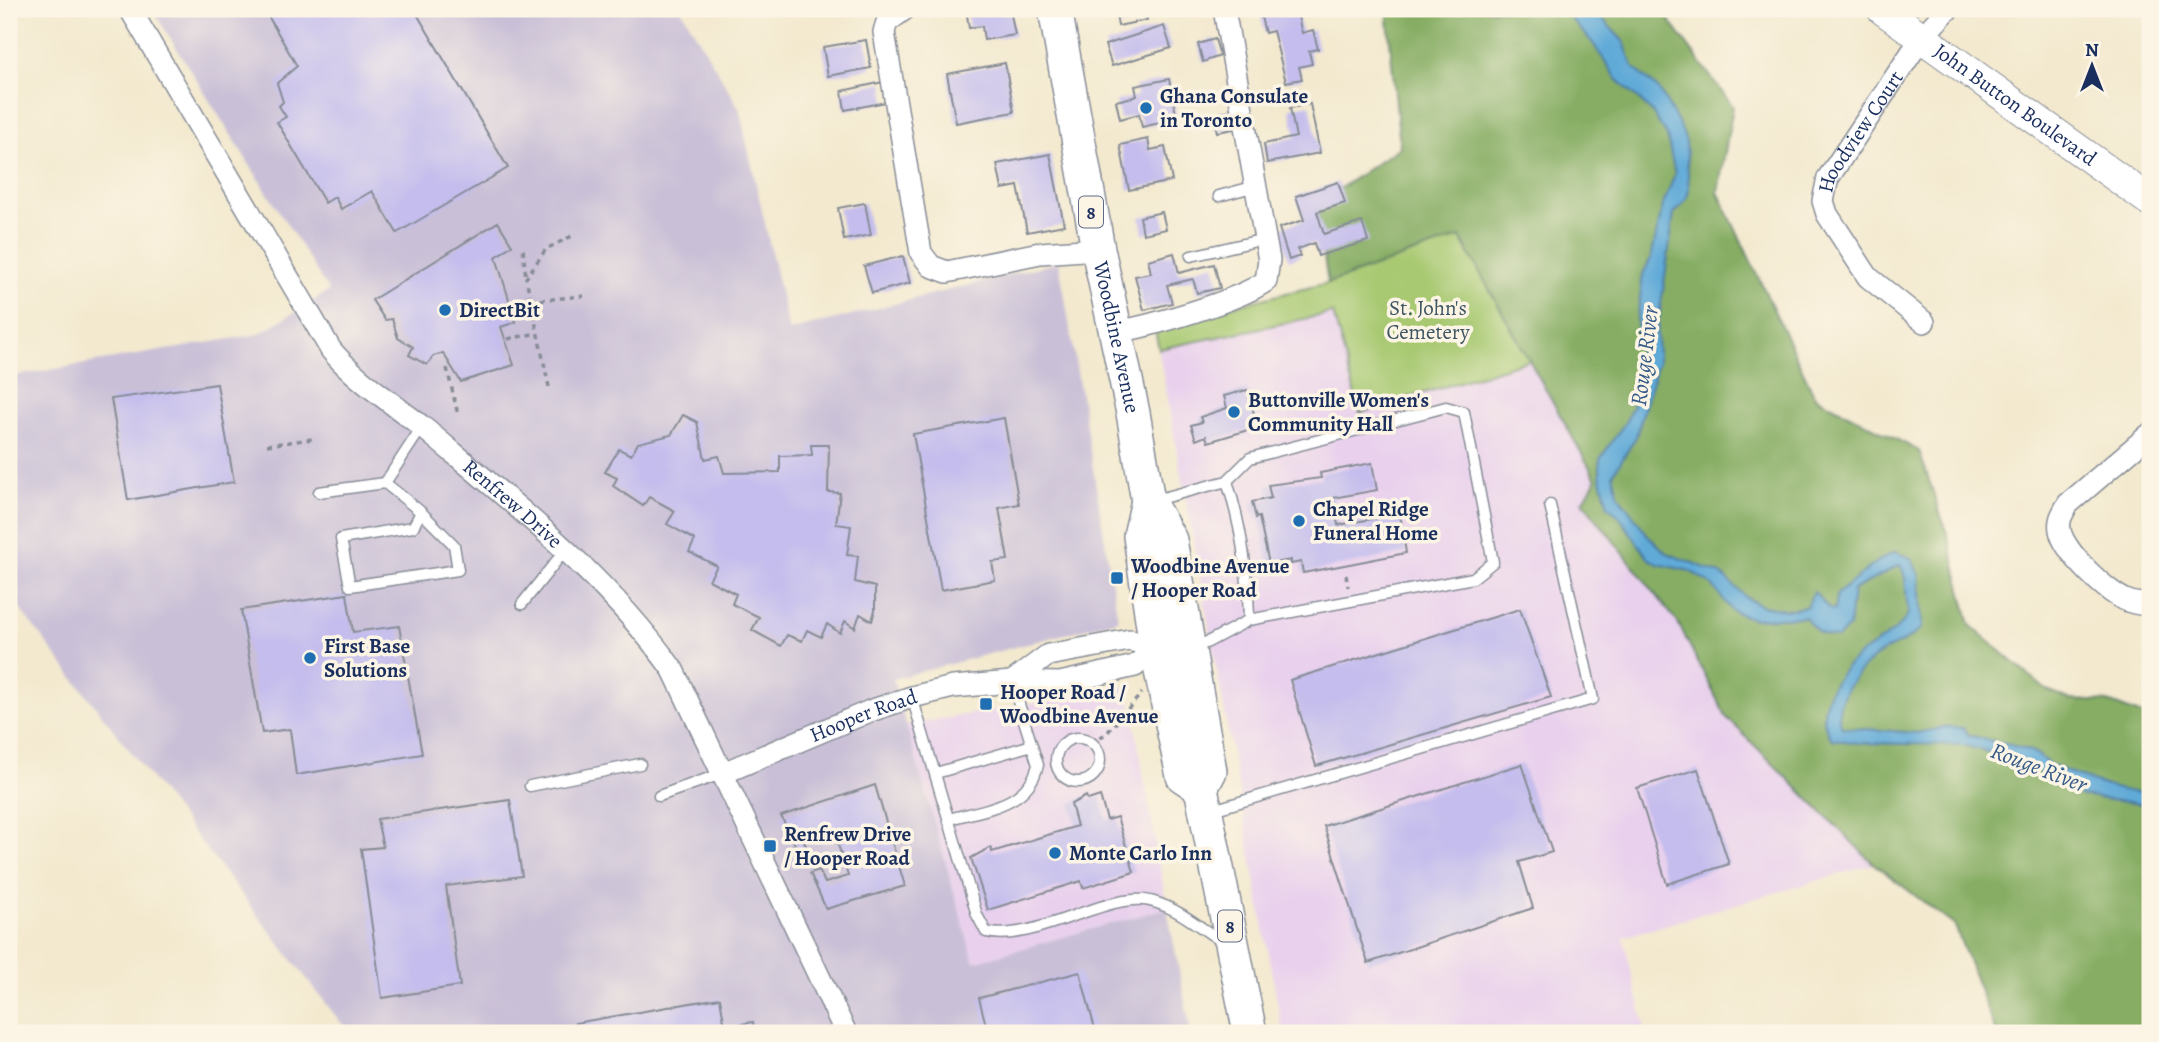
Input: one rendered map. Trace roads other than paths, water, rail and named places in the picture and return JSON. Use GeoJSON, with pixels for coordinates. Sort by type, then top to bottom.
{"type":"FeatureCollection","features":[{"type":"Feature","properties":{"kind":"main road","name":"Woodbine Avenue"},"geometry":{"type":"LineString","coordinates":[[1055,9],[1098,249],[1148,501],[1140,537],[1172,645],[1183,776],[1204,800],[1250,1033]]}},
{"type":"Feature","properties":{"kind":"street","name":"Renfrew Drive"},"geometry":{"type":"LineString","coordinates":[[130,9],[331,350],[367,386],[422,427],[566,549],[610,591],[673,670],[846,1033]]}},
{"type":"Feature","properties":{"kind":"street"},"geometry":{"type":"LineString","coordinates":[[905,9],[887,22],[884,32],[921,253],[931,266],[947,272],[1040,253],[1098,249]]}},
{"type":"Feature","properties":{"kind":"street"},"geometry":{"type":"LineString","coordinates":[[1116,332],[1142,328],[1255,288],[1266,281],[1268,270],[1265,239],[1224,9]]}},
{"type":"Feature","properties":{"kind":"street","name":"John Button Boulevard"},"geometry":{"type":"LineString","coordinates":[[1882,9],[2150,201]]}},
{"type":"Feature","properties":{"kind":"street","name":"Hoodview Court"},"geometry":{"type":"LineString","coordinates":[[1924,322],[1868,277],[1827,214],[1822,201],[1828,178],[1922,37],[1948,9]]}},
{"type":"Feature","properties":{"kind":"street"},"geometry":{"type":"LineString","coordinates":[[2150,434],[2068,504],[2060,517],[2060,533],[2082,564],[2113,593],[2128,601],[2150,605]]}},
{"type":"Feature","properties":{"kind":"street"},"geometry":{"type":"LineString","coordinates":[[1012,682],[1048,655],[1130,640],[1172,645]]}},
{"type":"Feature","properties":{"kind":"street","name":"Hooper Road"},"geometry":{"type":"LineString","coordinates":[[721,774],[832,726],[912,697],[953,687],[1012,682],[1060,682],[1135,666],[1172,645]]}},
{"type":"Feature","properties":{"kind":"lane"},"geometry":{"type":"LineString","coordinates":[[1219,196],[1256,186]]}},
{"type":"Feature","properties":{"kind":"lane"},"geometry":{"type":"LineString","coordinates":[[1191,256],[1265,239]]}},
{"type":"Feature","properties":{"kind":"lane"},"geometry":{"type":"LineString","coordinates":[[1148,501],[1227,481],[1250,457],[1446,407],[1464,412],[1493,562],[1473,578],[1249,620],[1206,643],[1172,645]]}},
{"type":"Feature","properties":{"kind":"lane"},"geometry":{"type":"LineString","coordinates":[[386,483],[422,427]]}},
{"type":"Feature","properties":{"kind":"lane"},"geometry":{"type":"LineString","coordinates":[[1227,481],[1241,524],[1248,573],[1249,620]]}},
{"type":"Feature","properties":{"kind":"lane"},"geometry":{"type":"LineString","coordinates":[[319,492],[386,483],[421,512],[454,545],[458,570],[350,586],[341,539],[413,527],[421,512]]}},
{"type":"Feature","properties":{"kind":"lane"},"geometry":{"type":"LineString","coordinates":[[1204,800],[1593,699],[1550,505]]}},
{"type":"Feature","properties":{"kind":"lane"},"geometry":{"type":"LineString","coordinates":[[522,604],[566,549]]}},
{"type":"Feature","properties":{"kind":"lane"},"geometry":{"type":"LineString","coordinates":[[949,819],[1010,802],[1025,793],[1035,778],[1038,765],[1012,682]]}},
{"type":"Feature","properties":{"kind":"lane"},"geometry":{"type":"LineString","coordinates":[[912,697],[977,915],[986,932],[998,935],[1021,932],[1136,899],[1170,908],[1235,951]]}},
{"type":"Feature","properties":{"kind":"lane"},"geometry":{"type":"LineString","coordinates":[[1084,738],[1091,742],[1099,753],[1099,767],[1083,782],[1075,783],[1057,771],[1055,755],[1069,739],[1084,738]]}},
{"type":"Feature","properties":{"kind":"lane"},"geometry":{"type":"LineString","coordinates":[[936,773],[1032,745]]}},
{"type":"Feature","properties":{"kind":"lane"},"geometry":{"type":"LineString","coordinates":[[1035,757],[1055,755]]}},
{"type":"Feature","properties":{"kind":"lane"},"geometry":{"type":"LineString","coordinates":[[530,786],[640,764]]}},
{"type":"Feature","properties":{"kind":"lane"},"geometry":{"type":"LineString","coordinates":[[659,796],[721,774]]}},
{"type":"Feature","properties":{"kind":"water","name":"Rouge River"},"geometry":{"type":"Polygon","coordinates":[[[1562,9],[1593,9],[1624,42],[1633,67],[1659,90],[1686,142],[1689,190],[1686,200],[1674,214],[1657,332],[1658,362],[1636,437],[1613,474],[1619,496],[1650,538],[1667,553],[1721,574],[1748,599],[1763,606],[1785,610],[1806,607],[1814,592],[1829,609],[1834,610],[1837,594],[1879,561],[1895,552],[1911,558],[1919,575],[1922,627],[1913,636],[1872,660],[1856,676],[1843,696],[1839,717],[1842,727],[1916,733],[1948,727],[1963,728],[1969,735],[2033,752],[2051,765],[2100,784],[2126,791],[2150,792],[2150,805],[2080,796],[2068,786],[2011,758],[1963,745],[1858,743],[1832,739],[1824,719],[1824,709],[1837,679],[1858,655],[1898,628],[1909,612],[1900,565],[1853,590],[1849,627],[1837,638],[1826,636],[1818,632],[1805,617],[1753,619],[1732,611],[1712,585],[1690,571],[1658,564],[1648,558],[1619,516],[1608,506],[1600,475],[1600,459],[1626,421],[1637,395],[1640,358],[1637,321],[1643,274],[1651,258],[1663,205],[1675,174],[1667,136],[1651,111],[1617,79],[1592,42],[1562,9]]]}},
{"type":"Feature","properties":{"kind":"place","name":"Ghana Consulate in Toronto"},"geometry":{"type":"Point","coordinates":[1146,108]}},
{"type":"Feature","properties":{"kind":"place","name":"DirectBit"},"geometry":{"type":"Point","coordinates":[445,310]}},
{"type":"Feature","properties":{"kind":"place","name":"Buttonville Women's Community Hall"},"geometry":{"type":"Point","coordinates":[1234,412]}},
{"type":"Feature","properties":{"kind":"place","name":"Chapel Ridge Funeral Home"},"geometry":{"type":"Point","coordinates":[1299,521]}},
{"type":"Feature","properties":{"kind":"place","name":"Woodbine Avenue / Hooper Road"},"geometry":{"type":"Point","coordinates":[1117,578]}},
{"type":"Feature","properties":{"kind":"place","name":"First Base Solutions"},"geometry":{"type":"Point","coordinates":[310,658]}},
{"type":"Feature","properties":{"kind":"place","name":"Hooper Road / Woodbine Avenue"},"geometry":{"type":"Point","coordinates":[986,704]}},
{"type":"Feature","properties":{"kind":"place","name":"Renfrew Drive / Hooper Road"},"geometry":{"type":"Point","coordinates":[770,846]}},
{"type":"Feature","properties":{"kind":"place","name":"Monte Carlo Inn"},"geometry":{"type":"Point","coordinates":[1055,853]}},
{"type":"Feature","properties":{"kind":"park label","name":"St. John's Cemetery"},"geometry":{"type":"Point","coordinates":[1428,320]}}]}
